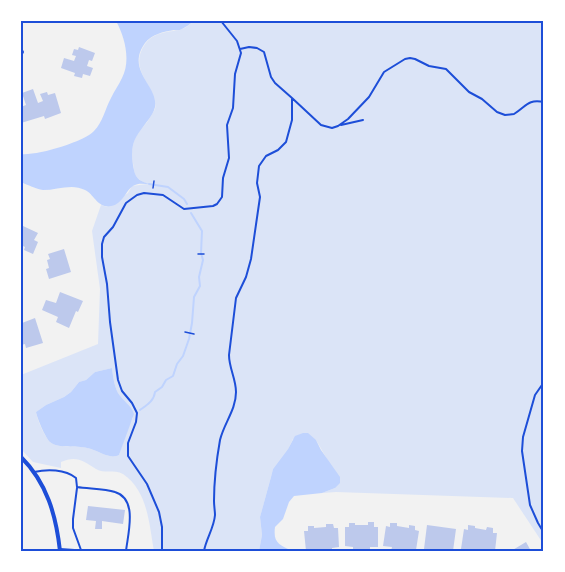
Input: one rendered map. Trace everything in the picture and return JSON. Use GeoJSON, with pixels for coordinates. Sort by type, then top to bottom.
{"type":"FeatureCollection","features":[{"type":"Feature","properties":{"kind":"street"},"geometry":{"type":"LineString","coordinates":[[21,457],[34,472],[51,504],[60,550]]}},
{"type":"Feature","properties":{"kind":"lane"},"geometry":{"type":"LineString","coordinates":[[162,551],[162,527],[159,512],[147,484],[128,456],[128,443],[137,413],[122,391],[118,380],[102,244],[104,237],[113,227],[126,203],[137,195],[144,193],[163,195],[184,209],[213,206],[220,201],[229,158],[227,125],[233,108],[234,83],[240,57],[237,41],[221,21]]}},
{"type":"Feature","properties":{"kind":"lane"},"geometry":{"type":"LineString","coordinates":[[240,49],[249,47],[264,52],[275,83],[321,125],[332,128],[363,120]]}},
{"type":"Feature","properties":{"kind":"lane"},"geometry":{"type":"LineString","coordinates":[[338,126],[348,119],[374,90],[384,72],[405,58],[446,69],[469,92],[502,114],[514,114],[532,101],[544,102]]}},
{"type":"Feature","properties":{"kind":"lane"},"geometry":{"type":"LineString","coordinates":[[204,551],[215,515],[214,500],[220,442],[224,425],[236,401],[236,383],[228,355],[236,298],[251,259],[260,196],[256,177],[262,159],[286,142],[292,120],[292,98]]}},
{"type":"Feature","properties":{"kind":"lane"},"geometry":{"type":"LineString","coordinates":[[544,382],[533,400],[522,451],[528,498],[544,533]]}},
{"type":"Feature","properties":{"kind":"lane"},"geometry":{"type":"LineString","coordinates":[[34,472],[47,470],[72,474],[76,478],[73,528],[81,550]]}},
{"type":"Feature","properties":{"kind":"lane"},"geometry":{"type":"LineString","coordinates":[[77,487],[116,492],[124,498],[130,510],[126,551]]}},
{"type":"Feature","properties":{"kind":"lane"},"geometry":{"type":"LineString","coordinates":[[60,550],[89,551]]}},
{"type":"Feature","properties":{"kind":"path"},"geometry":{"type":"LineString","coordinates":[[153,189],[154,181]]}},
{"type":"Feature","properties":{"kind":"path"},"geometry":{"type":"LineString","coordinates":[[198,254],[204,254]]}},
{"type":"Feature","properties":{"kind":"path"},"geometry":{"type":"LineString","coordinates":[[185,332],[194,334]]}},
{"type":"Feature","properties":{"kind":"shaded area"},"geometry":{"type":"Polygon","coordinates":[[[194,21],[544,21],[544,464],[542,468],[544,545],[513,498],[322,493],[335,488],[327,459],[316,440],[293,439],[273,469],[260,517],[262,535],[259,551],[154,551],[149,519],[138,489],[123,474],[99,470],[76,459],[61,462],[61,468],[33,462],[21,449],[21,375],[98,344],[100,289],[92,231],[101,205],[107,207],[128,193],[132,186],[147,184],[136,176],[132,156],[134,140],[155,109],[153,94],[141,71],[140,54],[145,44],[154,36],[180,30],[194,21]],[[112,368],[95,372],[86,380],[79,382],[64,397],[36,412],[45,436],[50,442],[83,447],[107,456],[119,455],[133,418],[117,390],[112,368]]]}},
{"type":"Feature","properties":{"kind":"water"},"geometry":{"type":"Polygon","coordinates":[[[116,21],[194,21],[181,30],[151,37],[140,53],[140,70],[155,99],[155,107],[135,140],[132,157],[136,175],[149,184],[135,185],[115,205],[107,206],[99,203],[88,192],[80,188],[43,190],[21,182],[21,154],[37,153],[70,144],[89,135],[100,124],[125,71],[124,42],[116,21]]]}},
{"type":"Feature","properties":{"kind":"water"},"geometry":{"type":"Polygon","coordinates":[[[112,368],[118,393],[134,414],[119,455],[107,456],[83,447],[50,442],[36,412],[64,397],[79,382],[86,380],[95,372],[112,368]]]}},
{"type":"Feature","properties":{"kind":"water"},"geometry":{"type":"Polygon","coordinates":[[[308,433],[316,440],[340,477],[340,483],[335,488],[322,493],[294,496],[289,502],[283,519],[275,527],[275,537],[284,547],[292,551],[259,551],[262,535],[260,517],[273,469],[295,436],[308,433]]]}},
{"type":"Feature","properties":{"kind":"building"},"geometry":{"type":"Polygon","coordinates":[[[79,47],[95,53],[87,66],[93,68],[90,76],[83,74],[82,78],[61,68],[64,58],[74,61],[76,56],[72,55],[74,49],[78,50],[79,47]]]}},
{"type":"Feature","properties":{"kind":"building"},"geometry":{"type":"Polygon","coordinates":[[[33,89],[38,103],[43,101],[40,94],[55,93],[61,113],[45,119],[44,116],[21,123],[21,107],[26,105],[22,93],[33,89]]]}},
{"type":"Feature","properties":{"kind":"building"},"geometry":{"type":"Polygon","coordinates":[[[21,227],[38,233],[34,240],[38,242],[33,254],[24,250],[25,247],[21,245],[21,227]]]}},
{"type":"Feature","properties":{"kind":"building"},"geometry":{"type":"Polygon","coordinates":[[[64,249],[71,272],[49,279],[46,269],[49,268],[48,254],[64,249]]]}},
{"type":"Feature","properties":{"kind":"building"},"geometry":{"type":"Polygon","coordinates":[[[60,292],[83,301],[69,328],[56,322],[58,317],[42,310],[46,300],[56,303],[60,292]]]}},
{"type":"Feature","properties":{"kind":"building"},"geometry":{"type":"Polygon","coordinates":[[[35,318],[43,343],[26,348],[25,344],[21,345],[22,323],[35,318]]]}},
{"type":"Feature","properties":{"kind":"building"},"geometry":{"type":"Polygon","coordinates":[[[88,506],[125,510],[123,524],[102,521],[102,529],[95,529],[96,521],[86,520],[88,506]]]}},
{"type":"Feature","properties":{"kind":"building"},"geometry":{"type":"Polygon","coordinates":[[[368,522],[374,522],[374,527],[378,527],[378,547],[370,547],[370,551],[353,551],[353,547],[345,546],[345,527],[349,527],[349,523],[368,525],[368,522]]]}},
{"type":"Feature","properties":{"kind":"building"},"geometry":{"type":"Polygon","coordinates":[[[390,523],[409,528],[409,525],[415,526],[415,530],[419,531],[416,550],[391,551],[392,547],[383,546],[386,526],[390,527],[390,523]]]}},
{"type":"Feature","properties":{"kind":"building"},"geometry":{"type":"Polygon","coordinates":[[[326,524],[333,524],[334,528],[338,528],[339,547],[332,548],[332,551],[306,551],[304,531],[308,531],[308,526],[326,527],[326,524]]]}},
{"type":"Feature","properties":{"kind":"building"},"geometry":{"type":"Polygon","coordinates":[[[427,525],[456,529],[453,551],[424,549],[427,525]]]}},
{"type":"Feature","properties":{"kind":"building"},"geometry":{"type":"Polygon","coordinates":[[[468,525],[486,530],[487,527],[493,528],[493,533],[497,533],[495,551],[461,549],[464,529],[468,530],[468,525]]]}},
{"type":"Feature","properties":{"kind":"building"},"geometry":{"type":"Polygon","coordinates":[[[526,542],[531,551],[511,551],[526,542]]]}},
{"type":"Feature","properties":{"kind":"waterway"},"geometry":{"type":"LineString","coordinates":[[149,184],[168,187],[187,204]]}},
{"type":"Feature","properties":{"kind":"waterway"},"geometry":{"type":"LineString","coordinates":[[140,410],[152,400],[155,392],[166,380],[173,376],[189,339],[194,297],[200,286],[199,277],[203,260],[202,231],[191,213]]}}]}
